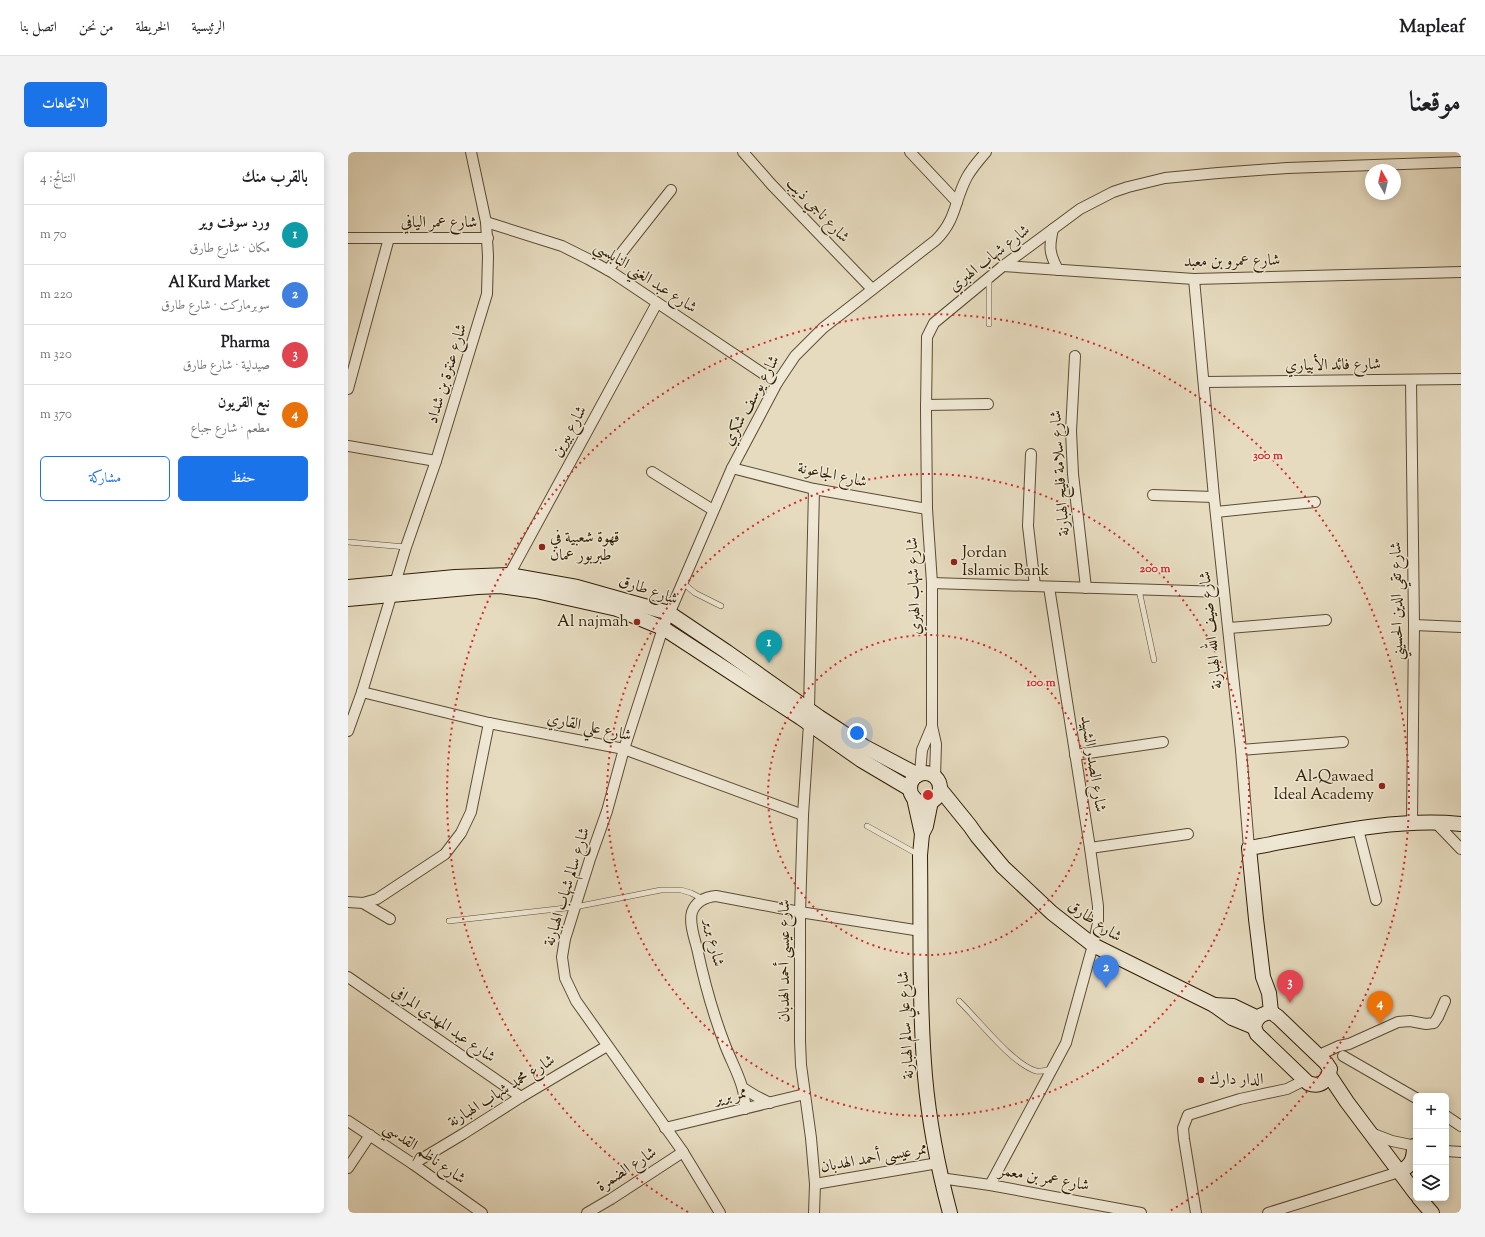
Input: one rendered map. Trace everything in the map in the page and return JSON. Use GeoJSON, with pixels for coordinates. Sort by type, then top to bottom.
{"type":"FeatureCollection","features":[{"type":"Feature","properties":{"kind":"street","name":"شارع ناجي ذيب"},"geometry":{"type":"LineString","coordinates":[[743,152],[771,184],[872,289]]}},
{"type":"Feature","properties":{"kind":"street"},"geometry":{"type":"LineString","coordinates":[[910,152],[957,202]]}},
{"type":"Feature","properties":{"kind":"street","name":"شارع يوسف شكري"},"geometry":{"type":"LineString","coordinates":[[663,628],[732,468],[777,382],[795,356],[814,336],[939,237],[952,219],[966,178],[972,167],[986,152]]}},
{"type":"Feature","properties":{"kind":"street","name":"شارع عنترة بن شداد"},"geometry":{"type":"LineString","coordinates":[[393,589],[436,461],[487,294],[489,275],[488,238],[486,222],[470,153]]}},
{"type":"Feature","properties":{"kind":"street","name":"شارع شهاب الهبري"},"geometry":{"type":"LineString","coordinates":[[935,792],[936,744],[932,726],[932,583],[927,509],[926,405],[927,345],[929,330],[934,323],[1003,266],[1080,209],[1113,192],[1165,178],[1218,172],[1461,162]]}},
{"type":"Feature","properties":{"kind":"street"},"geometry":{"type":"LineString","coordinates":[[608,270],[671,190]]}},
{"type":"Feature","properties":{"kind":"street","name":"شارع عبد الغني النابلسي"},"geometry":{"type":"LineString","coordinates":[[486,222],[562,246],[608,270],[777,382]]}},
{"type":"Feature","properties":{"kind":"street"},"geometry":{"type":"LineString","coordinates":[[1053,229],[1050,244],[1051,254],[1058,270]]}},
{"type":"Feature","properties":{"kind":"street","name":"شارع عمر اليافي"},"geometry":{"type":"LineString","coordinates":[[348,238],[488,238]]}},
{"type":"Feature","properties":{"kind":"street","name":"شارع عمر اليافي"},"geometry":{"type":"LineString","coordinates":[[348,389],[389,238]]}},
{"type":"Feature","properties":{"kind":"street","name":"شارع عمرو بن معبد"},"geometry":{"type":"LineString","coordinates":[[1003,266],[1194,279],[1461,272]]}},
{"type":"Feature","properties":{"kind":"street","name":"شارع ضيف الله الهبارنة"},"geometry":{"type":"LineString","coordinates":[[1194,279],[1205,382],[1214,497],[1229,628],[1249,848],[1263,977],[1260,996],[1261,1018]]}},
{"type":"Feature","properties":{"kind":"street","name":"شارع بيرين"},"geometry":{"type":"LineString","coordinates":[[508,575],[657,303]]}},
{"type":"Feature","properties":{"kind":"street","name":"شارع سلامة فليح الهبارنة"},"geometry":{"type":"LineString","coordinates":[[1074,356],[1071,431],[1073,474],[1086,588]]}},
{"type":"Feature","properties":{"kind":"street","name":"شارع فائد الأبياري"},"geometry":{"type":"LineString","coordinates":[[1205,382],[1461,379]]}},
{"type":"Feature","properties":{"kind":"street","name":"شارع تقي الدين الحسيني"},"geometry":{"type":"LineString","coordinates":[[1411,380],[1414,625],[1412,823]]}},
{"type":"Feature","properties":{"kind":"street"},"geometry":{"type":"LineString","coordinates":[[926,405],[988,404]]}},
{"type":"Feature","properties":{"kind":"street"},"geometry":{"type":"LineString","coordinates":[[348,446],[436,461]]}},
{"type":"Feature","properties":{"kind":"street"},"geometry":{"type":"LineString","coordinates":[[1031,454],[1028,526],[1035,586]]}},
{"type":"Feature","properties":{"kind":"street","name":"شارع الجاعونة"},"geometry":{"type":"LineString","coordinates":[[732,468],[814,489],[927,509]]}},
{"type":"Feature","properties":{"kind":"street"},"geometry":{"type":"LineString","coordinates":[[652,472],[713,510]]}},
{"type":"Feature","properties":{"kind":"street","name":"شارع عيسى أحمد الهدبان"},"geometry":{"type":"LineString","coordinates":[[814,489],[809,724],[803,815],[800,912],[800,1041],[815,1184],[814,1213]]}},
{"type":"Feature","properties":{"kind":"street"},"geometry":{"type":"LineString","coordinates":[[1153,495],[1214,497]]}},
{"type":"Feature","properties":{"kind":"street"},"geometry":{"type":"LineString","coordinates":[[1216,512],[1315,502]]}},
{"type":"Feature","properties":{"kind":"street","name":"شارع طارق"},"geometry":{"type":"LineString","coordinates":[[348,599],[454,577],[508,575],[577,587],[669,613],[865,747],[919,774]]}},
{"type":"Feature","properties":{"kind":"street"},"geometry":{"type":"LineString","coordinates":[[932,583],[1224,592]]}},
{"type":"Feature","properties":{"kind":"street","name":"شارع طارق"},"geometry":{"type":"LineString","coordinates":[[348,587],[393,589],[478,587],[517,588],[616,609],[663,628],[912,793]]}},
{"type":"Feature","properties":{"kind":"street","name":"شارع الصدر الشهيد"},"geometry":{"type":"LineString","coordinates":[[990,1185],[1066,1043],[1098,923],[1098,906],[1090,848],[1049,587]]}},
{"type":"Feature","properties":{"kind":"street"},"geometry":{"type":"LineString","coordinates":[[348,731],[362,692],[393,589]]}},
{"type":"Feature","properties":{"kind":"street"},"geometry":{"type":"LineString","coordinates":[[1229,628],[1326,620]]}},
{"type":"Feature","properties":{"kind":"street"},"geometry":{"type":"LineString","coordinates":[[1414,625],[1461,627]]}},
{"type":"Feature","properties":{"kind":"street","name":"شارع سالم شهاب الهبارنة"},"geometry":{"type":"LineString","coordinates":[[663,628],[624,749],[607,811],[565,939],[562,957],[565,978],[576,1001],[683,1152],[720,1213]]}},
{"type":"Feature","properties":{"kind":"street","name":"شارع علي القاري"},"geometry":{"type":"LineString","coordinates":[[362,692],[489,723],[624,749],[803,815]]}},
{"type":"Feature","properties":{"kind":"street"},"geometry":{"type":"LineString","coordinates":[[348,902],[363,903],[378,899],[445,854],[461,833],[471,812],[489,723]]}},
{"type":"Feature","properties":{"kind":"street","name":"شارع شهاب الهبري"},"geometry":{"type":"LineString","coordinates":[[919,774],[922,750],[932,726]]}},
{"type":"Feature","properties":{"kind":"street"},"geometry":{"type":"LineString","coordinates":[[1076,755],[1163,742]]}},
{"type":"Feature","properties":{"kind":"street"},"geometry":{"type":"LineString","coordinates":[[1241,750],[1343,742]]}},
{"type":"Feature","properties":{"kind":"street"},"geometry":{"type":"LineString","coordinates":[[919,774],[931,774],[935,792],[922,802],[912,793],[912,781],[919,774]]}},
{"type":"Feature","properties":{"kind":"street","name":"شارع طارق"},"geometry":{"type":"LineString","coordinates":[[935,792],[955,820],[977,836],[1027,891],[1093,945],[1214,1005],[1233,1006],[1261,1018],[1278,1017],[1319,1055],[1326,1076],[1371,1133],[1413,1190]]}},
{"type":"Feature","properties":{"kind":"street","name":"شارع علي سالم الهبارنة"},"geometry":{"type":"LineString","coordinates":[[922,834],[926,826],[935,792]]}},
{"type":"Feature","properties":{"kind":"street","name":"شارع علي سالم الهبارنة"},"geometry":{"type":"LineString","coordinates":[[912,793],[922,834],[920,855],[920,931],[921,1009],[925,1078],[940,1178],[950,1213]]}},
{"type":"Feature","properties":{"kind":"street"},"geometry":{"type":"LineString","coordinates":[[1249,848],[1358,829],[1412,823],[1461,824]]}},
{"type":"Feature","properties":{"kind":"street"},"geometry":{"type":"LineString","coordinates":[[1436,823],[1461,849]]}},
{"type":"Feature","properties":{"kind":"street"},"geometry":{"type":"LineString","coordinates":[[1358,829],[1376,900]]}},
{"type":"Feature","properties":{"kind":"street"},"geometry":{"type":"LineString","coordinates":[[1090,848],[1188,834]]}},
{"type":"Feature","properties":{"kind":"street","name":"شارع برير"},"geometry":{"type":"LineString","coordinates":[[745,1109],[743,1088],[717,1023],[694,939],[691,921],[692,912],[696,904],[710,896],[716,896],[800,912],[920,931]]}},
{"type":"Feature","properties":{"kind":"street"},"geometry":{"type":"LineString","coordinates":[[363,903],[390,919]]}},
{"type":"Feature","properties":{"kind":"street","name":"شارع عبد المهدي المرافي"},"geometry":{"type":"LineString","coordinates":[[348,977],[521,1097]]}},
{"type":"Feature","properties":{"kind":"street"},"geometry":{"type":"LineString","coordinates":[[1319,1055],[1404,1021],[1426,1024],[1434,1022],[1438,1017],[1445,1001]]}},
{"type":"Feature","properties":{"kind":"street","name":"شارع طارق"},"geometry":{"type":"LineString","coordinates":[[1261,1018],[1257,1034],[1305,1080],[1312,1085],[1326,1076]]}},
{"type":"Feature","properties":{"kind":"street"},"geometry":{"type":"LineString","coordinates":[[1326,1076],[1343,1056],[1349,1044]]}},
{"type":"Feature","properties":{"kind":"street","name":"شارع محمد شهاب الهبارنة"},"geometry":{"type":"LineString","coordinates":[[413,1164],[607,1046]]}},
{"type":"Feature","properties":{"kind":"street"},"geometry":{"type":"LineString","coordinates":[[1343,1056],[1413,1096]]}},
{"type":"Feature","properties":{"kind":"street"},"geometry":{"type":"LineString","coordinates":[[1196,1213],[1183,1128],[1188,1115],[1240,1099],[1287,1089],[1305,1080]]}},
{"type":"Feature","properties":{"kind":"street"},"geometry":{"type":"LineString","coordinates":[[743,1088],[770,1103]]}},
{"type":"Feature","properties":{"kind":"street","name":"ممر برير"},"geometry":{"type":"LineString","coordinates":[[665,1128],[805,1094]]}},
{"type":"Feature","properties":{"kind":"street"},"geometry":{"type":"LineString","coordinates":[[1449,1118],[1461,1126]]}},
{"type":"Feature","properties":{"kind":"street","name":"شارع ناظم القدسي"},"geometry":{"type":"LineString","coordinates":[[348,1121],[413,1164],[482,1213]]}},
{"type":"Feature","properties":{"kind":"street"},"geometry":{"type":"LineString","coordinates":[[1371,1133],[1413,1145]]}},
{"type":"Feature","properties":{"kind":"street"},"geometry":{"type":"LineString","coordinates":[[348,1168],[370,1135]]}},
{"type":"Feature","properties":{"kind":"street"},"geometry":{"type":"LineString","coordinates":[[1449,1151],[1461,1152]]}},
{"type":"Feature","properties":{"kind":"street","name":"شارع الضمرة"},"geometry":{"type":"LineString","coordinates":[[587,1213],[683,1152]]}},
{"type":"Feature","properties":{"kind":"street"},"geometry":{"type":"LineString","coordinates":[[1268,1213],[1399,1172],[1407,1168],[1412,1163],[1413,1158]]}},
{"type":"Feature","properties":{"kind":"street","name":"ممر عيسى أحمد الهدبان"},"geometry":{"type":"LineString","coordinates":[[815,1184],[938,1163]]}},
{"type":"Feature","properties":{"kind":"street","name":"شارع عمر بن معمر"},"geometry":{"type":"LineString","coordinates":[[940,1178],[990,1185],[1141,1213]]}},
{"type":"Feature","properties":{"kind":"street"},"geometry":{"type":"LineString","coordinates":[[1422,1201],[1432,1213]]}},
{"type":"Feature","properties":{"kind":"lane"},"geometry":{"type":"LineString","coordinates":[[989,278],[989,324]]}},
{"type":"Feature","properties":{"kind":"lane"},"geometry":{"type":"LineString","coordinates":[[348,542],[406,547]]}},
{"type":"Feature","properties":{"kind":"lane"},"geometry":{"type":"LineString","coordinates":[[683,583],[695,593],[721,606]]}},
{"type":"Feature","properties":{"kind":"lane"},"geometry":{"type":"LineString","coordinates":[[1138,590],[1154,660]]}},
{"type":"Feature","properties":{"kind":"lane"},"geometry":{"type":"LineString","coordinates":[[867,826],[920,855]]}},
{"type":"Feature","properties":{"kind":"lane"},"geometry":{"type":"LineString","coordinates":[[449,921],[575,907],[661,890],[681,890],[703,899]]}},
{"type":"Feature","properties":{"kind":"lane"},"geometry":{"type":"LineString","coordinates":[[958,1001],[1022,1064],[1037,1071],[1052,1069]]}},
{"type":"Feature","properties":{"kind":"place","name":"قهوة شعبية في طبربور عمان"},"geometry":{"type":"Point","coordinates":[542,547]}},
{"type":"Feature","properties":{"kind":"place","name":"Jordan Islamic Bank"},"geometry":{"type":"Point","coordinates":[954,562]}},
{"type":"Feature","properties":{"kind":"place","name":"Al najmah"},"geometry":{"type":"Point","coordinates":[637,622]}},
{"type":"Feature","properties":{"kind":"place","name":"ورد سوفت وير"},"geometry":{"type":"Point","coordinates":[769,663]}},
{"type":"Feature","properties":{"kind":"place","name":"Al-Qawaed Ideal Academy"},"geometry":{"type":"Point","coordinates":[1382,786]}},
{"type":"Feature","properties":{"kind":"place","name":"Al Kurd Market"},"geometry":{"type":"Point","coordinates":[1106,988]}},
{"type":"Feature","properties":{"kind":"place","name":"Pharma"},"geometry":{"type":"Point","coordinates":[1290,1003]}},
{"type":"Feature","properties":{"kind":"place","name":"نبع القريون"},"geometry":{"type":"Point","coordinates":[1380,1024]}},
{"type":"Feature","properties":{"kind":"place","name":"الدار دارك"},"geometry":{"type":"Point","coordinates":[1201,1080]}}]}
